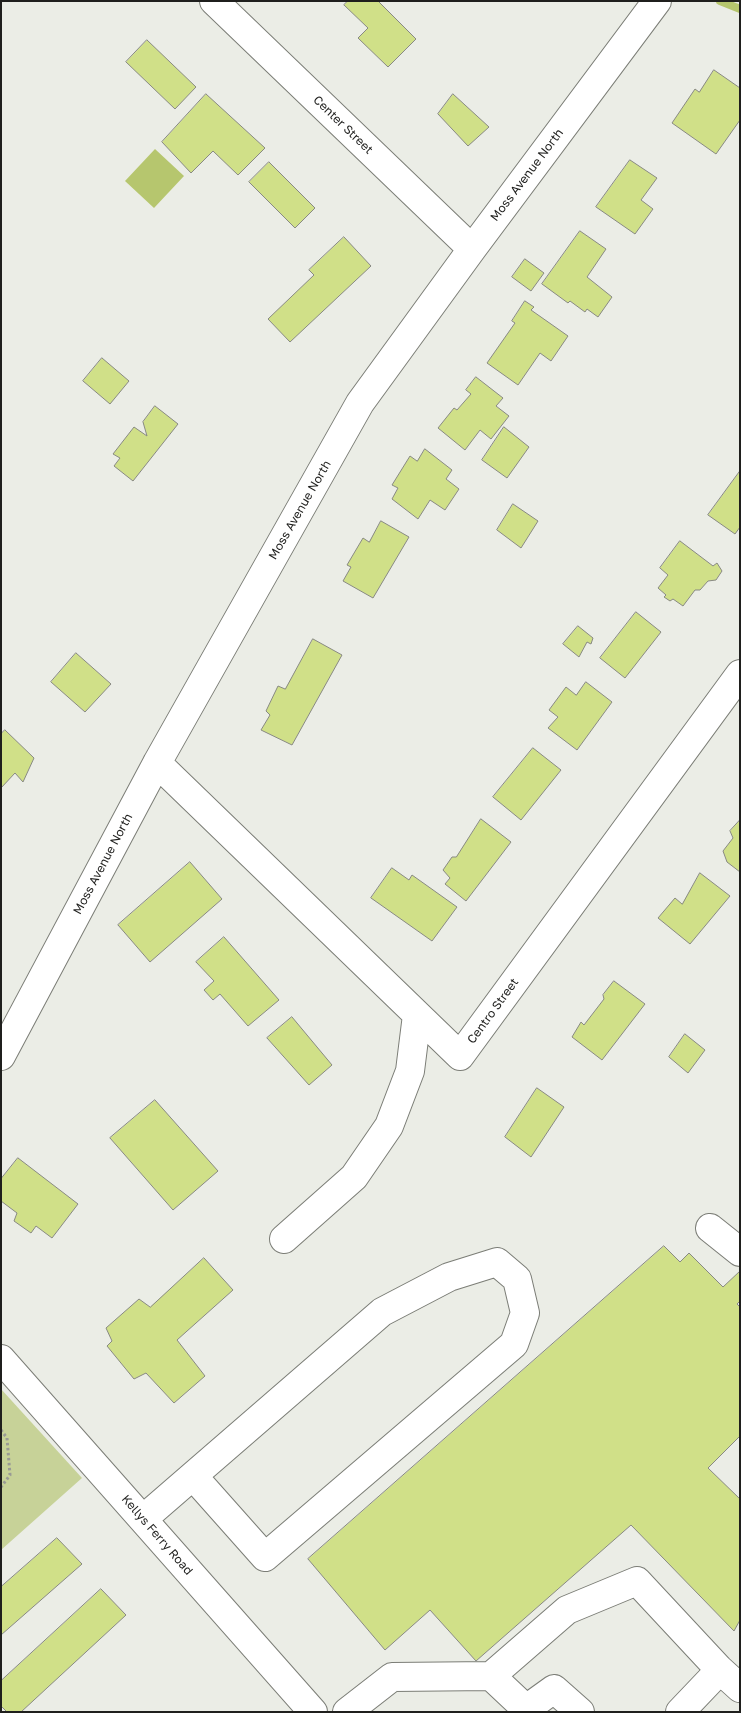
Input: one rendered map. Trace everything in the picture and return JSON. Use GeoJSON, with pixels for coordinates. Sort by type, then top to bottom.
{"type":"FeatureCollection","features":[{"type":"Feature","properties":{"kind":"street","name":"Center Street"},"geometry":{"type":"LineString","coordinates":[[214,1],[472,248]]}},
{"type":"Feature","properties":{"kind":"street","name":"Moss Avenue North"},"geometry":{"type":"LineString","coordinates":[[1,1056],[157,763],[360,403],[472,248],[657,1]]}},
{"type":"Feature","properties":{"kind":"street","name":"Centro Street"},"geometry":{"type":"LineString","coordinates":[[157,763],[460,1056],[740,674]]}},
{"type":"Feature","properties":{"kind":"street"},"geometry":{"type":"LineString","coordinates":[[284,1239],[354,1177],[389,1126],[410,1071],[417,1015]]}},
{"type":"Feature","properties":{"kind":"street"},"geometry":{"type":"LineString","coordinates":[[710,1228],[740,1252]]}},
{"type":"Feature","properties":{"kind":"street"},"geometry":{"type":"LineString","coordinates":[[143,1519],[382,1312],[449,1277],[497,1262],[517,1279],[525,1314],[514,1344],[265,1556],[193,1476]]}},
{"type":"Feature","properties":{"kind":"street","name":"Kellys Ferry Road"},"geometry":{"type":"LineString","coordinates":[[1,1359],[313,1712]]}},
{"type":"Feature","properties":{"kind":"street"},"geometry":{"type":"LineString","coordinates":[[347,1712],[392,1677],[491,1676],[567,1610],[637,1581],[730,1679],[680,1712]]}},
{"type":"Feature","properties":{"kind":"street"},"geometry":{"type":"LineString","coordinates":[[491,1676],[524,1710],[554,1689],[580,1712]]}},
{"type":"Feature","properties":{"kind":"path"},"geometry":{"type":"LineString","coordinates":[[1,1430],[7,1438],[10,1475],[1,1487]]}},
{"type":"Feature","properties":{"kind":"shaded area"},"geometry":{"type":"Polygon","coordinates":[[[155,149],[184,176],[154,208],[125,181],[155,149]]]}},
{"type":"Feature","properties":{"kind":"shaded area"},"geometry":{"type":"Polygon","coordinates":[[[1,1389],[82,1478],[1,1550],[1,1389]]]}},
{"type":"Feature","properties":{"kind":"building"},"geometry":{"type":"Polygon","coordinates":[[[348,1],[378,1],[416,39],[388,67],[358,38],[368,28],[344,5],[348,1]]]}},
{"type":"Feature","properties":{"kind":"building"},"geometry":{"type":"Polygon","coordinates":[[[147,40],[196,87],[175,109],[126,62],[147,40]]]}},
{"type":"Feature","properties":{"kind":"building"},"geometry":{"type":"Polygon","coordinates":[[[714,70],[740,88],[740,120],[716,154],[672,123],[695,89],[699,92],[714,70]]]}},
{"type":"Feature","properties":{"kind":"building"},"geometry":{"type":"Polygon","coordinates":[[[206,94],[265,148],[238,175],[213,151],[191,173],[162,142],[206,94]]]}},
{"type":"Feature","properties":{"kind":"building"},"geometry":{"type":"Polygon","coordinates":[[[453,94],[489,127],[468,146],[438,114],[453,94]]]}},
{"type":"Feature","properties":{"kind":"building"},"geometry":{"type":"Polygon","coordinates":[[[630,160],[657,178],[641,200],[653,209],[635,234],[596,207],[630,160]]]}},
{"type":"Feature","properties":{"kind":"building"},"geometry":{"type":"Polygon","coordinates":[[[269,162],[315,208],[295,228],[249,182],[269,162]]]}},
{"type":"Feature","properties":{"kind":"building"},"geometry":{"type":"Polygon","coordinates":[[[580,231],[606,249],[587,277],[612,297],[598,317],[587,309],[585,312],[570,301],[568,303],[542,284],[580,231]]]}},
{"type":"Feature","properties":{"kind":"building"},"geometry":{"type":"Polygon","coordinates":[[[344,237],[371,266],[290,342],[268,319],[314,275],[309,270],[344,237]]]}},
{"type":"Feature","properties":{"kind":"building"},"geometry":{"type":"Polygon","coordinates":[[[525,259],[544,273],[531,291],[512,277],[525,259]]]}},
{"type":"Feature","properties":{"kind":"building"},"geometry":{"type":"Polygon","coordinates":[[[525,301],[534,307],[531,310],[568,336],[551,361],[540,353],[518,385],[487,363],[515,323],[512,321],[525,301]]]}},
{"type":"Feature","properties":{"kind":"building"},"geometry":{"type":"Polygon","coordinates":[[[102,358],[129,381],[110,404],[83,381],[102,358]]]}},
{"type":"Feature","properties":{"kind":"building"},"geometry":{"type":"Polygon","coordinates":[[[476,377],[503,398],[496,406],[509,416],[491,439],[480,430],[465,450],[438,428],[454,408],[457,410],[471,394],[466,390],[476,377]]]}},
{"type":"Feature","properties":{"kind":"building"},"geometry":{"type":"Polygon","coordinates":[[[155,406],[178,424],[133,481],[114,466],[120,458],[113,454],[134,427],[147,436],[143,422],[155,406]]]}},
{"type":"Feature","properties":{"kind":"building"},"geometry":{"type":"Polygon","coordinates":[[[504,427],[529,447],[507,478],[482,460],[504,427]]]}},
{"type":"Feature","properties":{"kind":"building"},"geometry":{"type":"Polygon","coordinates":[[[425,449],[452,470],[446,479],[459,489],[445,510],[430,500],[418,519],[392,499],[398,488],[392,485],[410,456],[417,461],[425,449]]]}},
{"type":"Feature","properties":{"kind":"building"},"geometry":{"type":"Polygon","coordinates":[[[740,471],[740,527],[735,534],[708,515],[740,471]]]}},
{"type":"Feature","properties":{"kind":"building"},"geometry":{"type":"Polygon","coordinates":[[[513,504],[538,521],[521,548],[497,530],[513,504]]]}},
{"type":"Feature","properties":{"kind":"building"},"geometry":{"type":"Polygon","coordinates":[[[381,521],[409,537],[373,598],[343,581],[351,567],[347,565],[363,538],[369,542],[381,521]]]}},
{"type":"Feature","properties":{"kind":"building"},"geometry":{"type":"Polygon","coordinates":[[[680,541],[713,566],[717,563],[722,571],[716,580],[708,581],[700,590],[695,590],[683,606],[673,599],[670,601],[664,597],[666,595],[658,588],[668,575],[660,568],[680,541]]]}},
{"type":"Feature","properties":{"kind":"building"},"geometry":{"type":"Polygon","coordinates":[[[636,612],[661,632],[625,678],[600,658],[636,612]]]}},
{"type":"Feature","properties":{"kind":"building"},"geometry":{"type":"Polygon","coordinates":[[[578,626],[593,638],[591,644],[587,642],[579,657],[563,644],[578,626]]]}},
{"type":"Feature","properties":{"kind":"building"},"geometry":{"type":"Polygon","coordinates":[[[313,639],[342,655],[292,745],[261,730],[270,715],[266,711],[278,686],[285,689],[313,639]]]}},
{"type":"Feature","properties":{"kind":"building"},"geometry":{"type":"Polygon","coordinates":[[[76,653],[111,684],[85,712],[51,682],[76,653]]]}},
{"type":"Feature","properties":{"kind":"building"},"geometry":{"type":"Polygon","coordinates":[[[586,682],[612,702],[577,750],[548,728],[558,717],[549,710],[566,687],[576,695],[586,682]]]}},
{"type":"Feature","properties":{"kind":"building"},"geometry":{"type":"Polygon","coordinates":[[[5,730],[34,758],[23,782],[15,773],[1,788],[1,734],[5,730]]]}},
{"type":"Feature","properties":{"kind":"building"},"geometry":{"type":"Polygon","coordinates":[[[533,748],[561,770],[521,820],[493,797],[533,748]]]}},
{"type":"Feature","properties":{"kind":"building"},"geometry":{"type":"Polygon","coordinates":[[[481,819],[511,842],[466,901],[445,884],[450,878],[443,870],[452,857],[456,857],[481,819]]]}},
{"type":"Feature","properties":{"kind":"building"},"geometry":{"type":"Polygon","coordinates":[[[740,820],[740,872],[727,862],[723,851],[733,838],[730,831],[740,820]]]}},
{"type":"Feature","properties":{"kind":"building"},"geometry":{"type":"Polygon","coordinates":[[[190,862],[222,899],[150,962],[118,925],[190,862]]]}},
{"type":"Feature","properties":{"kind":"building"},"geometry":{"type":"Polygon","coordinates":[[[392,868],[409,880],[412,875],[457,907],[432,941],[371,898],[392,868]]]}},
{"type":"Feature","properties":{"kind":"building"},"geometry":{"type":"Polygon","coordinates":[[[700,873],[730,896],[690,944],[658,918],[675,898],[682,904],[700,873]]]}},
{"type":"Feature","properties":{"kind":"building"},"geometry":{"type":"Polygon","coordinates":[[[224,937],[279,1000],[248,1026],[220,994],[213,1000],[204,990],[214,981],[196,962],[224,937]]]}},
{"type":"Feature","properties":{"kind":"building"},"geometry":{"type":"Polygon","coordinates":[[[614,981],[645,1004],[602,1060],[572,1037],[581,1022],[584,1025],[604,999],[603,995],[614,981]]]}},
{"type":"Feature","properties":{"kind":"building"},"geometry":{"type":"Polygon","coordinates":[[[292,1017],[332,1065],[309,1085],[267,1038],[292,1017]]]}},
{"type":"Feature","properties":{"kind":"building"},"geometry":{"type":"Polygon","coordinates":[[[685,1034],[705,1050],[688,1073],[669,1057],[685,1034]]]}},
{"type":"Feature","properties":{"kind":"building"},"geometry":{"type":"Polygon","coordinates":[[[537,1088],[564,1107],[531,1157],[505,1137],[537,1088]]]}},
{"type":"Feature","properties":{"kind":"building"},"geometry":{"type":"Polygon","coordinates":[[[155,1100],[218,1171],[173,1210],[110,1138],[155,1100]]]}},
{"type":"Feature","properties":{"kind":"building"},"geometry":{"type":"Polygon","coordinates":[[[18,1158],[78,1204],[52,1238],[36,1226],[31,1233],[14,1221],[17,1213],[1,1201],[1,1179],[18,1158]]]}},
{"type":"Feature","properties":{"kind":"building"},"geometry":{"type":"Polygon","coordinates":[[[664,1246],[680,1262],[689,1253],[723,1287],[740,1271],[740,1301],[737,1304],[740,1307],[740,1436],[708,1468],[740,1499],[740,1620],[734,1631],[631,1525],[476,1661],[430,1610],[385,1650],[308,1559],[664,1246]]]}},
{"type":"Feature","properties":{"kind":"building"},"geometry":{"type":"Polygon","coordinates":[[[204,1258],[233,1290],[177,1340],[205,1376],[174,1403],[146,1373],[134,1379],[107,1346],[112,1341],[106,1328],[139,1299],[150,1307],[204,1258]]]}},
{"type":"Feature","properties":{"kind":"building"},"geometry":{"type":"Polygon","coordinates":[[[57,1538],[82,1564],[1,1635],[1,1587],[57,1538]]]}},
{"type":"Feature","properties":{"kind":"building"},"geometry":{"type":"Polygon","coordinates":[[[101,1589],[126,1615],[21,1712],[7,1712],[1,1706],[1,1681],[101,1589]]]}},
{"type":"Feature","properties":{"kind":"waterway"},"geometry":{"type":"LineString","coordinates":[[720,1],[740,9]]}}]}
